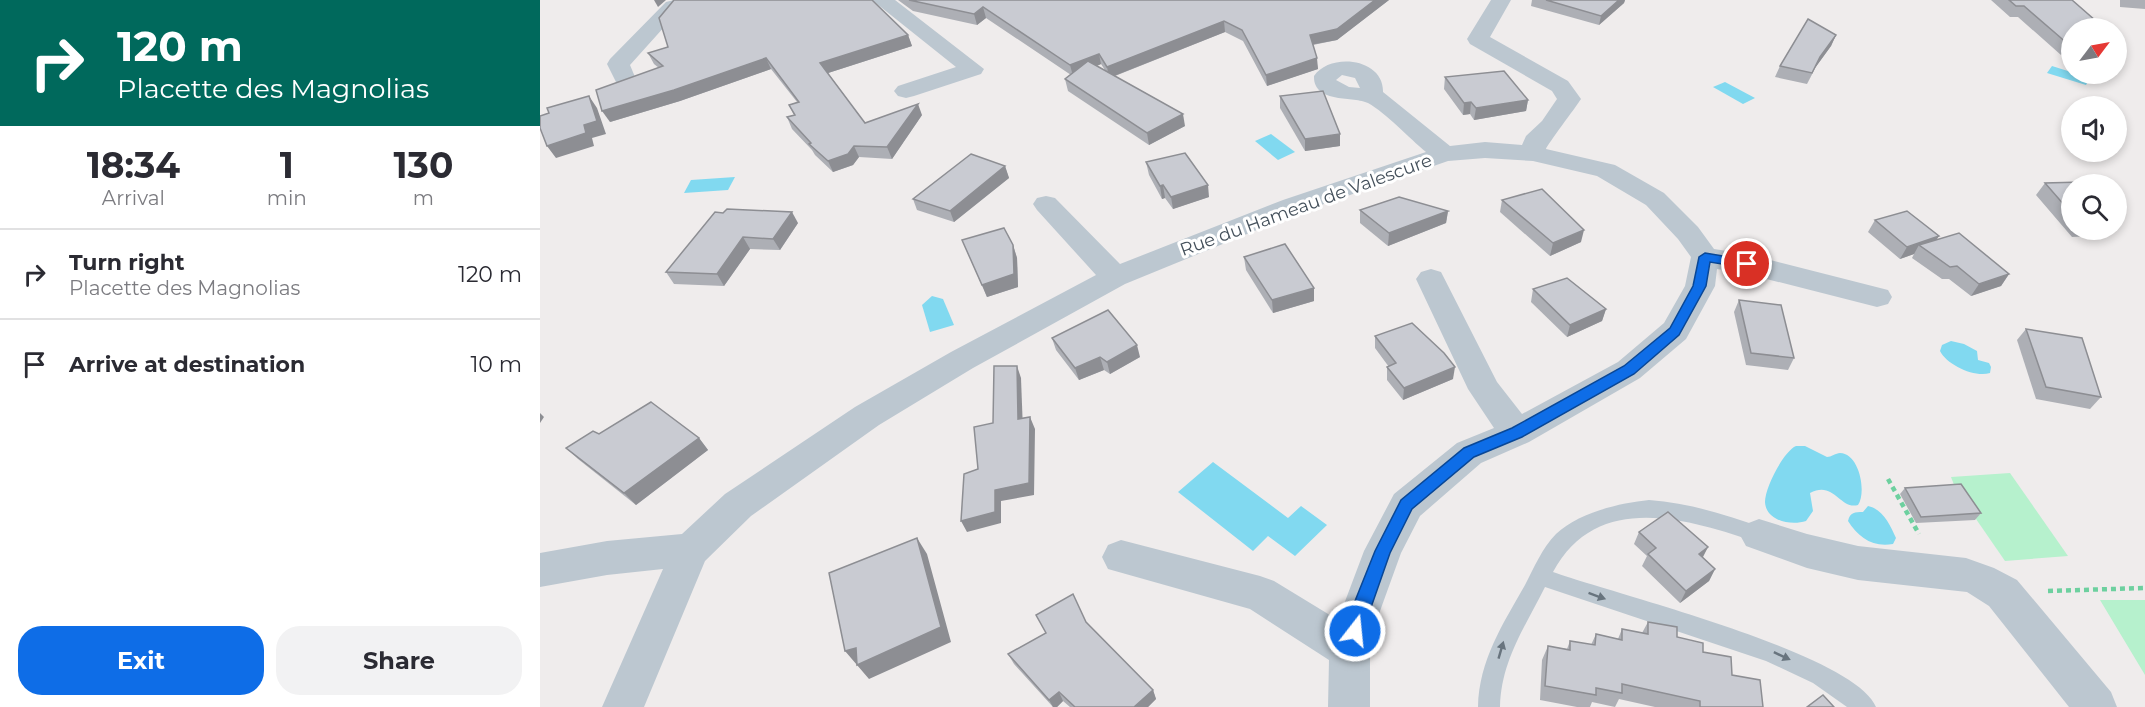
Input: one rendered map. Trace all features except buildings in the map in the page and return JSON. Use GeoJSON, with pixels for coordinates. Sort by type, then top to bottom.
{"type":"FeatureCollection","features":[{"type":"Feature","properties":{"kind":"street"},"geometry":{"type":"LineString","coordinates":[[636,18],[694,0]]}},
{"type":"Feature","properties":{"kind":"street"},"geometry":{"type":"LineString","coordinates":[[882,0],[973,69],[906,91]]}},
{"type":"Feature","properties":{"kind":"street"},"geometry":{"type":"LineString","coordinates":[[1501,0],[1478,39],[1560,86],[1569,99],[1551,126],[1535,141],[1533,153]]}},
{"type":"Feature","properties":{"kind":"street"},"geometry":{"type":"LineString","coordinates":[[624,77],[618,64],[673,6]]}},
{"type":"Feature","properties":{"kind":"street"},"geometry":{"type":"LineString","coordinates":[[1371,94],[1444,154]]}},
{"type":"Feature","properties":{"kind":"street","name":"Rue du Hameau de Valescure"},"geometry":{"type":"LineString","coordinates":[[623,707],[692,550],[738,505],[867,416],[972,354],[1115,278],[1292,206],[1444,154],[1485,150],[1533,153],[1606,170],[1655,199],[1688,233],[1705,257]]}},
{"type":"Feature","properties":{"kind":"street"},"geometry":{"type":"LineString","coordinates":[[1046,204],[1115,278]]}},
{"type":"Feature","properties":{"kind":"street"},"geometry":{"type":"LineString","coordinates":[[1349,707],[1350,650],[1359,611],[1379,561],[1407,505],[1469,453],[1517,432],[1629,370],[1675,331],[1700,286],[1705,257],[1747,264],[1877,297]]}},
{"type":"Feature","properties":{"kind":"street"},"geometry":{"type":"LineString","coordinates":[[1431,279],[1484,389],[1517,432]]}},
{"type":"Feature","properties":{"kind":"street"},"geometry":{"type":"LineString","coordinates":[[1759,534],[1806,551],[1858,563],[1966,575],[2003,593],[2096,707]]}},
{"type":"Feature","properties":{"kind":"street"},"geometry":{"type":"LineString","coordinates":[[540,570],[607,558],[692,550]]}},
{"type":"Feature","properties":{"kind":"street"},"geometry":{"type":"LineString","coordinates":[[1121,557],[1260,594],[1350,650]]}},
{"type":"Feature","properties":{"kind":"lane"},"geometry":{"type":"LineString","coordinates":[[1489,707],[1488,695],[1505,636],[1562,541],[1594,520],[1618,511],[1635,508],[1662,508],[1692,512],[1759,534]]}},
{"type":"Feature","properties":{"kind":"lane"},"geometry":{"type":"LineString","coordinates":[[1542,577],[1611,602],[1771,651],[1808,668],[1848,692],[1865,707]]}},
{"type":"Feature","properties":{"kind":"path"},"geometry":{"type":"LineString","coordinates":[[1888,479],[1940,572]]}},
{"type":"Feature","properties":{"kind":"path"},"geometry":{"type":"LineString","coordinates":[[2003,593],[2145,588]]}},
{"type":"Feature","properties":{"kind":"green space"},"geometry":{"type":"Polygon","coordinates":[[[2010,473],[2068,556],[2005,561],[1956,490],[1951,477],[2010,473]]]}},
{"type":"Feature","properties":{"kind":"green space"},"geometry":{"type":"Polygon","coordinates":[[[2100,600],[2145,600],[2145,675],[2100,600]]]}},
{"type":"Feature","properties":{"kind":"water"},"geometry":{"type":"Polygon","coordinates":[[[2052,66],[2061,69],[2061,77],[2047,73],[2052,66]]]}},
{"type":"Feature","properties":{"kind":"water"},"geometry":{"type":"Polygon","coordinates":[[[1725,82],[1755,98],[1743,104],[1713,87],[1725,82]]]}},
{"type":"Feature","properties":{"kind":"water"},"geometry":{"type":"Polygon","coordinates":[[[1271,134],[1295,152],[1278,160],[1255,141],[1271,134]]]}},
{"type":"Feature","properties":{"kind":"water"},"geometry":{"type":"Polygon","coordinates":[[[735,177],[728,190],[684,193],[691,180],[735,177]]]}},
{"type":"Feature","properties":{"kind":"water"},"geometry":{"type":"Polygon","coordinates":[[[932,296],[943,299],[954,325],[930,332],[922,305],[932,296]]]}},
{"type":"Feature","properties":{"kind":"water"},"geometry":{"type":"Polygon","coordinates":[[[1951,341],[1964,344],[1977,351],[1978,360],[1989,363],[1990,373],[1969,372],[1949,361],[1940,351],[1942,345],[1951,341]]]}},
{"type":"Feature","properties":{"kind":"water"},"geometry":{"type":"Polygon","coordinates":[[[1796,446],[1805,446],[1827,457],[1840,453],[1852,459],[1860,474],[1862,491],[1858,505],[1846,503],[1831,492],[1818,490],[1810,493],[1813,511],[1806,521],[1793,523],[1774,518],[1766,508],[1768,488],[1781,462],[1796,446]]]}},
{"type":"Feature","properties":{"kind":"water"},"geometry":{"type":"Polygon","coordinates":[[[1213,462],[1288,518],[1301,506],[1327,525],[1295,556],[1268,536],[1253,551],[1178,492],[1213,462]]]}},
{"type":"Feature","properties":{"kind":"water"},"geometry":{"type":"Polygon","coordinates":[[[1868,506],[1878,510],[1885,518],[1896,538],[1893,544],[1879,544],[1867,540],[1856,532],[1848,521],[1852,514],[1863,512],[1868,506]]]}},
{"type":"Feature","properties":{"kind":"route"},"geometry":{"type":"LineString","coordinates":[[1355,631],[1359,611],[1383,551],[1407,505],[1469,453],[1517,432],[1629,370],[1675,331],[1700,286],[1705,257],[1747,264]]}}]}
